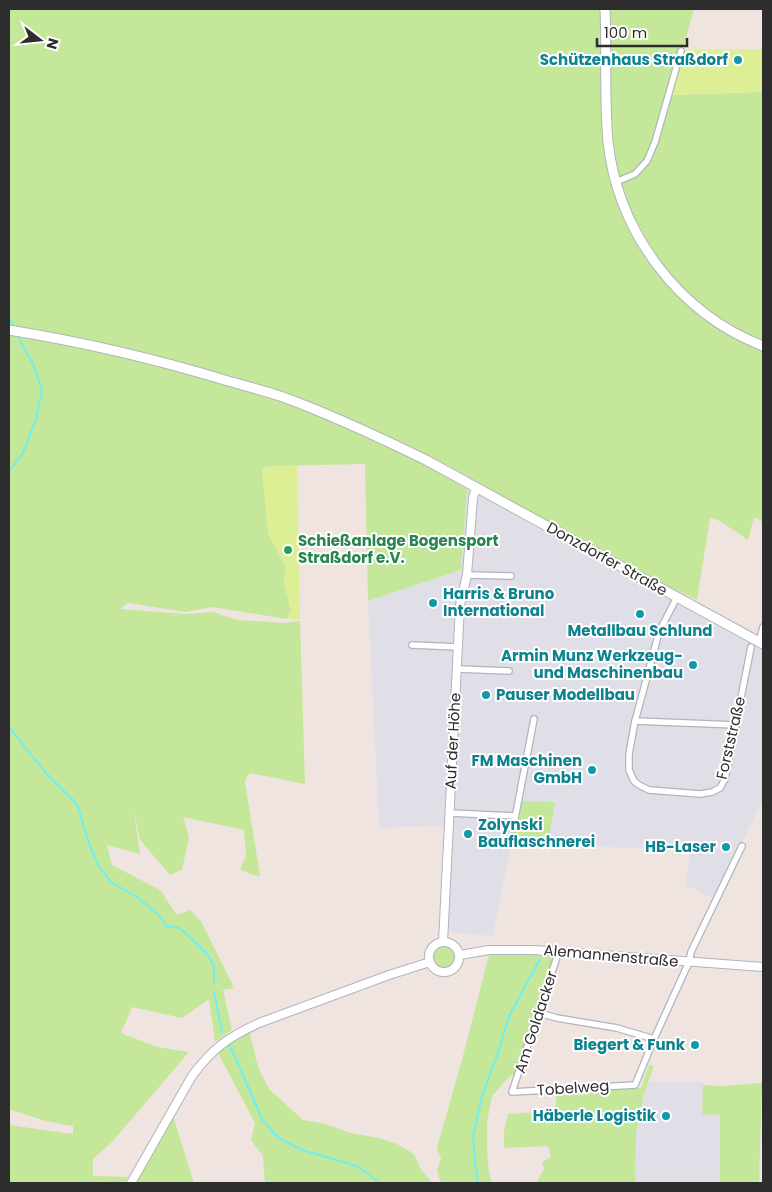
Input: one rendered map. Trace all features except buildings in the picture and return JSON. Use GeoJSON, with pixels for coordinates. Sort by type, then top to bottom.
{"type":"FeatureCollection","features":[{"type":"Feature","properties":{"kind":"main road"},"geometry":{"type":"LineString","coordinates":[[605,9],[608,144],[622,202],[636,233],[670,281],[687,298],[724,326],[763,346]]}},
{"type":"Feature","properties":{"kind":"main road","name":"Donzdorfer Straße"},"geometry":{"type":"LineString","coordinates":[[9,330],[137,356],[204,374],[282,397],[371,434],[451,473],[761,643]]}},
{"type":"Feature","properties":{"kind":"street"},"geometry":{"type":"LineString","coordinates":[[616,182],[635,174],[647,161],[655,142],[681,51]]}},
{"type":"Feature","properties":{"kind":"street","name":"Auf der Höhe"},"geometry":{"type":"LineString","coordinates":[[443,942],[460,605],[467,575],[473,498],[476,488]]}},
{"type":"Feature","properties":{"kind":"street"},"geometry":{"type":"LineString","coordinates":[[467,575],[511,576]]}},
{"type":"Feature","properties":{"kind":"street","name":"Forststraße"},"geometry":{"type":"LineString","coordinates":[[677,597],[659,632],[635,721],[629,754],[629,770],[634,782],[649,790],[700,794],[712,792],[720,788],[725,779],[751,647]]}},
{"type":"Feature","properties":{"kind":"street"},"geometry":{"type":"LineString","coordinates":[[761,643],[763,627]]}},
{"type":"Feature","properties":{"kind":"street"},"geometry":{"type":"LineString","coordinates":[[412,645],[458,647]]}},
{"type":"Feature","properties":{"kind":"street"},"geometry":{"type":"LineString","coordinates":[[457,669],[509,671]]}},
{"type":"Feature","properties":{"kind":"street"},"geometry":{"type":"LineString","coordinates":[[513,829],[534,719]]}},
{"type":"Feature","properties":{"kind":"street"},"geometry":{"type":"LineString","coordinates":[[635,721],[736,725]]}},
{"type":"Feature","properties":{"kind":"street"},"geometry":{"type":"LineString","coordinates":[[449,813],[515,816]]}},
{"type":"Feature","properties":{"kind":"street"},"geometry":{"type":"LineString","coordinates":[[539,1013],[557,1018],[617,1028],[654,1039],[689,962],[691,952],[742,846]]}},
{"type":"Feature","properties":{"kind":"street"},"geometry":{"type":"LineString","coordinates":[[450,942],[455,946],[460,955],[458,964],[454,969],[442,972],[436,970],[430,962],[429,955],[436,944],[450,942]]}},
{"type":"Feature","properties":{"kind":"street","name":"Alemannenstraße"},"geometry":{"type":"LineString","coordinates":[[460,955],[495,950],[559,951],[763,967]]}},
{"type":"Feature","properties":{"kind":"street","name":"Am Goldacker"},"geometry":{"type":"LineString","coordinates":[[512,1092],[559,951]]}},
{"type":"Feature","properties":{"kind":"street"},"geometry":{"type":"LineString","coordinates":[[131,1183],[192,1076],[204,1061],[227,1040],[259,1023],[430,962]]}},
{"type":"Feature","properties":{"kind":"street","name":"Tobelweg"},"geometry":{"type":"LineString","coordinates":[[512,1092],[635,1085],[654,1039]]}},
{"type":"Feature","properties":{"kind":"shaded area"},"geometry":{"type":"Polygon","coordinates":[[[467,489],[763,648],[763,799],[714,899],[686,885],[690,850],[548,845],[555,802],[518,802],[493,936],[455,933],[446,929],[451,825],[379,828],[368,601],[461,570],[467,489]]]}},
{"type":"Feature","properties":{"kind":"shaded area"},"geometry":{"type":"Polygon","coordinates":[[[648,1082],[705,1082],[703,1085],[720,1115],[720,1183],[635,1183],[636,1134],[648,1082]]]}},
{"type":"Feature","properties":{"kind":"green space"},"geometry":{"type":"Polygon","coordinates":[[[9,9],[601,9],[603,27],[602,93],[618,197],[682,298],[712,323],[740,339],[763,349],[763,522],[754,517],[748,540],[720,521],[710,518],[697,600],[626,565],[442,462],[426,460],[422,463],[467,489],[461,570],[368,601],[365,464],[273,466],[262,468],[268,533],[286,567],[284,582],[291,611],[287,619],[212,607],[185,612],[128,603],[120,609],[186,614],[213,612],[237,620],[285,623],[300,621],[305,784],[250,773],[247,776],[245,782],[260,876],[252,875],[240,869],[246,856],[244,830],[183,817],[189,837],[182,870],[170,875],[140,840],[134,811],[140,854],[107,845],[112,865],[160,890],[177,915],[190,910],[201,921],[234,988],[223,990],[232,1030],[215,1042],[209,999],[182,1018],[132,1007],[121,1033],[157,1047],[189,1052],[112,1142],[93,1159],[93,1176],[128,1177],[124,1183],[9,1183],[9,1125],[73,1134],[73,1126],[45,1121],[9,1109],[9,9]]]}},
{"type":"Feature","properties":{"kind":"green space"},"geometry":{"type":"Polygon","coordinates":[[[608,9],[694,9],[670,95],[763,92],[763,341],[715,315],[693,298],[656,257],[641,234],[629,209],[618,176],[610,131],[608,9]]]}},
{"type":"Feature","properties":{"kind":"green space"},"geometry":{"type":"Polygon","coordinates":[[[763,49],[763,92],[669,95],[682,50],[763,49]]]}},
{"type":"Feature","properties":{"kind":"green space","name":"Schießanlage Bogensport Straßdorf e.V."},"geometry":{"type":"Polygon","coordinates":[[[297,466],[300,619],[287,619],[291,611],[284,582],[286,567],[268,533],[262,468],[297,466]]]}},
{"type":"Feature","properties":{"kind":"green space"},"geometry":{"type":"Polygon","coordinates":[[[518,801],[555,802],[548,845],[511,843],[518,801]]]}},
{"type":"Feature","properties":{"kind":"green space"},"geometry":{"type":"Polygon","coordinates":[[[439,945],[449,945],[456,952],[456,962],[449,969],[439,969],[432,962],[432,952],[439,945]]]}},
{"type":"Feature","properties":{"kind":"green space"},"geometry":{"type":"Polygon","coordinates":[[[493,952],[555,954],[516,1074],[510,1076],[492,1096],[487,1122],[487,1152],[492,1183],[441,1183],[437,1170],[441,1159],[437,1148],[489,955],[493,952]]]}},
{"type":"Feature","properties":{"kind":"green space"},"geometry":{"type":"Polygon","coordinates":[[[249,1030],[258,1067],[269,1089],[303,1120],[326,1124],[350,1133],[379,1138],[397,1144],[414,1154],[420,1168],[432,1183],[265,1183],[263,1156],[251,1140],[255,1123],[217,1051],[249,1030]]]}},
{"type":"Feature","properties":{"kind":"green space"},"geometry":{"type":"Polygon","coordinates":[[[649,1065],[654,1066],[644,1094],[636,1134],[635,1183],[536,1183],[544,1169],[542,1162],[551,1157],[548,1146],[504,1148],[504,1131],[508,1114],[556,1111],[556,1092],[641,1088],[649,1065]]]}},
{"type":"Feature","properties":{"kind":"green space"},"geometry":{"type":"Polygon","coordinates":[[[762,1083],[759,1183],[720,1183],[720,1115],[702,1114],[703,1085],[721,1086],[762,1083]]]}},
{"type":"Feature","properties":{"kind":"green space"},"geometry":{"type":"Polygon","coordinates":[[[172,1118],[174,1119],[194,1183],[135,1183],[172,1118]]]}},
{"type":"Feature","properties":{"kind":"waterway"},"geometry":{"type":"LineString","coordinates":[[9,317],[14,328]]}},
{"type":"Feature","properties":{"kind":"waterway"},"geometry":{"type":"LineString","coordinates":[[9,471],[23,453],[36,419],[42,390],[34,366],[18,337]]}},
{"type":"Feature","properties":{"kind":"waterway"},"geometry":{"type":"LineString","coordinates":[[9,727],[45,772],[77,804],[98,865],[111,882],[137,897],[159,915],[166,926],[180,928],[208,955],[214,966],[214,983]]}},
{"type":"Feature","properties":{"kind":"waterway"},"geometry":{"type":"LineString","coordinates":[[478,1183],[473,1136],[482,1096],[509,1016],[540,959]]}},
{"type":"Feature","properties":{"kind":"waterway"},"geometry":{"type":"LineString","coordinates":[[214,992],[222,1032]]}},
{"type":"Feature","properties":{"kind":"waterway"},"geometry":{"type":"LineString","coordinates":[[228,1044],[262,1119],[277,1137],[302,1150],[357,1166],[380,1183]]}},
{"type":"Feature","properties":{"kind":"place","name":"Schützenhaus Straßdorf"},"geometry":{"type":"Point","coordinates":[738,60]}},
{"type":"Feature","properties":{"kind":"place","name":"Schießanlage Bogensport Straßdorf e.V."},"geometry":{"type":"Point","coordinates":[288,550]}},
{"type":"Feature","properties":{"kind":"place","name":"Harris & Bruno International"},"geometry":{"type":"Point","coordinates":[433,603]}},
{"type":"Feature","properties":{"kind":"place","name":"Metallbau Schlund"},"geometry":{"type":"Point","coordinates":[640,614]}},
{"type":"Feature","properties":{"kind":"place","name":"Armin Munz Werkzeug- und Maschinenbau"},"geometry":{"type":"Point","coordinates":[693,665]}},
{"type":"Feature","properties":{"kind":"place","name":"Pauser Modellbau"},"geometry":{"type":"Point","coordinates":[486,695]}},
{"type":"Feature","properties":{"kind":"place","name":"FM Maschinen GmbH"},"geometry":{"type":"Point","coordinates":[592,770]}},
{"type":"Feature","properties":{"kind":"place","name":"Zolynski Bauflaschnerei"},"geometry":{"type":"Point","coordinates":[468,834]}},
{"type":"Feature","properties":{"kind":"place","name":"HB-Laser"},"geometry":{"type":"Point","coordinates":[726,847]}},
{"type":"Feature","properties":{"kind":"place","name":"Biegert & Funk"},"geometry":{"type":"Point","coordinates":[695,1045]}},
{"type":"Feature","properties":{"kind":"place","name":"Häberle Logistik"},"geometry":{"type":"Point","coordinates":[666,1116]}}]}
